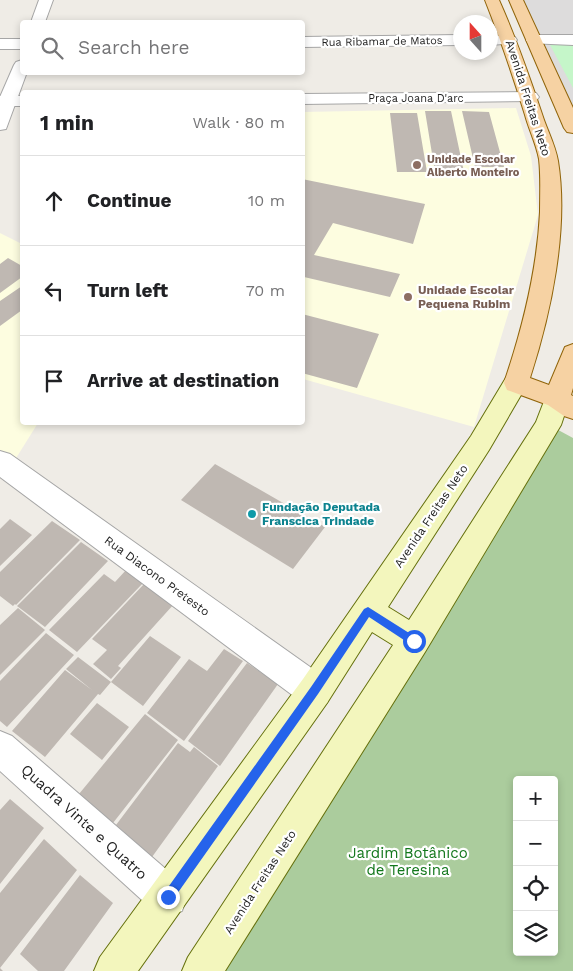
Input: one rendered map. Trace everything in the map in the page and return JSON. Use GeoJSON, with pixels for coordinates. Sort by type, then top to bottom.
{"type":"FeatureCollection","features":[{"type":"Feature","properties":{"kind":"main road","name":"Avenida Freitas Neto"},"geometry":{"type":"LineString","coordinates":[[114,971],[315,691],[480,443],[516,383],[533,335],[547,269],[550,171],[547,151],[534,115],[530,97],[492,0]]}},
{"type":"Feature","properties":{"kind":"main road","name":"Avenida Freitas Neto"},"geometry":{"type":"LineString","coordinates":[[516,0],[573,128]]}},
{"type":"Feature","properties":{"kind":"main road","name":"Avenida Freitas Neto"},"geometry":{"type":"LineString","coordinates":[[202,971],[414,641],[548,425],[565,404],[573,353]]}},
{"type":"Feature","properties":{"kind":"main road"},"geometry":{"type":"LineString","coordinates":[[516,383],[565,404]]}},
{"type":"Feature","properties":{"kind":"main road"},"geometry":{"type":"LineString","coordinates":[[368,612],[414,641]]}},
{"type":"Feature","properties":{"kind":"street"},"geometry":{"type":"LineString","coordinates":[[39,20],[46,0]]}},
{"type":"Feature","properties":{"kind":"street","name":"Rua Ribamar de Matos"},"geometry":{"type":"LineString","coordinates":[[305,42],[453,40]]}},
{"type":"Feature","properties":{"kind":"street"},"geometry":{"type":"LineString","coordinates":[[498,40],[509,40]]}},
{"type":"Feature","properties":{"kind":"street"},"geometry":{"type":"LineString","coordinates":[[534,40],[573,40]]}},
{"type":"Feature","properties":{"kind":"street"},"geometry":{"type":"LineString","coordinates":[[0,44],[20,44]]}},
{"type":"Feature","properties":{"kind":"street"},"geometry":{"type":"LineString","coordinates":[[0,125],[20,71]]}},
{"type":"Feature","properties":{"kind":"street","name":"Praça Joana D'arc"},"geometry":{"type":"LineString","coordinates":[[305,99],[530,97]]}},
{"type":"Feature","properties":{"kind":"street","name":"Rua Diacono Pretesto"},"geometry":{"type":"LineString","coordinates":[[0,462],[315,691]]}},
{"type":"Feature","properties":{"kind":"street","name":"Quadra Vinte e Quatro"},"geometry":{"type":"LineString","coordinates":[[0,748],[168,897]]}},
{"type":"Feature","properties":{"kind":"shaded area"},"geometry":{"type":"Polygon","coordinates":[[[519,0],[573,0],[573,133],[569,116],[519,0]]]}},
{"type":"Feature","properties":{"kind":"shaded area","name":"Unidade Escolar Pequena Rubim"},"geometry":{"type":"Polygon","coordinates":[[[516,108],[531,156],[538,215],[474,427],[305,380],[305,112],[516,108]]]}},
{"type":"Feature","properties":{"kind":"shaded area"},"geometry":{"type":"Polygon","coordinates":[[[0,233],[20,243],[20,425],[37,425],[13,463],[0,454],[0,233]]]}},
{"type":"Feature","properties":{"kind":"green space"},"geometry":{"type":"Polygon","coordinates":[[[549,43],[573,43],[573,88],[549,43]]]}},
{"type":"Feature","properties":{"kind":"green space","name":"Jardim Botânico de Teresina"},"geometry":{"type":"Polygon","coordinates":[[[549,425],[573,438],[573,971],[208,971],[549,425]]]}},
{"type":"Feature","properties":{"kind":"building"},"geometry":{"type":"Polygon","coordinates":[[[425,111],[451,111],[464,172],[435,172],[425,111]]]}},
{"type":"Feature","properties":{"kind":"building"},"geometry":{"type":"Polygon","coordinates":[[[462,111],[489,112],[504,167],[475,167],[462,111]]]}},
{"type":"Feature","properties":{"kind":"building"},"geometry":{"type":"Polygon","coordinates":[[[390,113],[417,113],[427,172],[397,172],[390,113]]]}},
{"type":"Feature","properties":{"kind":"building"},"geometry":{"type":"Polygon","coordinates":[[[305,180],[425,204],[413,244],[333,223],[314,255],[400,274],[390,297],[305,277],[305,180]]]}},
{"type":"Feature","properties":{"kind":"building"},"geometry":{"type":"Polygon","coordinates":[[[8,258],[20,265],[20,278],[0,293],[0,264],[8,258]]]}},
{"type":"Feature","properties":{"kind":"building"},"geometry":{"type":"Polygon","coordinates":[[[20,287],[20,311],[0,326],[0,301],[20,287]]]}},
{"type":"Feature","properties":{"kind":"building"},"geometry":{"type":"Polygon","coordinates":[[[305,315],[379,334],[357,388],[305,374],[305,315]]]}},
{"type":"Feature","properties":{"kind":"building","name":"Fundação Deputada Franscica Trindade"},"geometry":{"type":"Polygon","coordinates":[[[215,464],[325,527],[293,569],[181,500],[215,464]]]}},
{"type":"Feature","properties":{"kind":"building"},"geometry":{"type":"Polygon","coordinates":[[[10,519],[32,535],[0,566],[0,529],[10,519]]]}},
{"type":"Feature","properties":{"kind":"building"},"geometry":{"type":"Polygon","coordinates":[[[52,521],[80,540],[13,606],[0,596],[0,572],[52,521]]]}},
{"type":"Feature","properties":{"kind":"building"},"geometry":{"type":"Polygon","coordinates":[[[81,542],[108,561],[45,627],[17,606],[81,542]]]}},
{"type":"Feature","properties":{"kind":"building"},"geometry":{"type":"Polygon","coordinates":[[[127,569],[144,582],[77,652],[49,630],[104,574],[115,582],[127,569]]]}},
{"type":"Feature","properties":{"kind":"building"},"geometry":{"type":"Polygon","coordinates":[[[145,583],[174,604],[118,666],[121,668],[111,679],[93,664],[107,650],[92,639],[145,583]]]}},
{"type":"Feature","properties":{"kind":"building"},"geometry":{"type":"Polygon","coordinates":[[[18,608],[45,630],[0,675],[0,625],[18,608]]]}},
{"type":"Feature","properties":{"kind":"building"},"geometry":{"type":"Polygon","coordinates":[[[46,633],[74,655],[7,727],[0,721],[0,681],[46,633]]]}},
{"type":"Feature","properties":{"kind":"building"},"geometry":{"type":"Polygon","coordinates":[[[150,636],[181,657],[143,706],[111,682],[150,636]]]}},
{"type":"Feature","properties":{"kind":"building"},"geometry":{"type":"Polygon","coordinates":[[[224,649],[243,661],[184,741],[147,713],[189,659],[207,671],[224,649]]]}},
{"type":"Feature","properties":{"kind":"building"},"geometry":{"type":"Polygon","coordinates":[[[78,657],[111,682],[100,695],[98,694],[45,757],[12,731],[65,670],[92,690],[66,669],[78,657]]]}},
{"type":"Feature","properties":{"kind":"building"},"geometry":{"type":"Polygon","coordinates":[[[247,663],[278,684],[220,766],[188,741],[247,663]]]}},
{"type":"Feature","properties":{"kind":"building"},"geometry":{"type":"Polygon","coordinates":[[[97,703],[129,727],[102,760],[70,734],[97,703]]]}},
{"type":"Feature","properties":{"kind":"building"},"geometry":{"type":"Polygon","coordinates":[[[145,714],[178,740],[113,823],[79,794],[145,714]]]}},
{"type":"Feature","properties":{"kind":"building"},"geometry":{"type":"Polygon","coordinates":[[[178,743],[190,752],[194,747],[218,766],[152,857],[116,825],[178,743]]]}},
{"type":"Feature","properties":{"kind":"building"},"geometry":{"type":"Polygon","coordinates":[[[10,799],[44,828],[0,884],[0,810],[10,799]]]}},
{"type":"Feature","properties":{"kind":"building"},"geometry":{"type":"Polygon","coordinates":[[[44,839],[77,870],[0,968],[0,893],[44,839]]]}},
{"type":"Feature","properties":{"kind":"building"},"geometry":{"type":"Polygon","coordinates":[[[80,875],[113,903],[64,971],[38,971],[20,954],[80,875]]]}},
{"type":"Feature","properties":{"kind":"place","name":"Unidade Escolar Alberto Monteiro"},"geometry":{"type":"Point","coordinates":[417,165]}},
{"type":"Feature","properties":{"kind":"place","name":"Unidade Escolar Pequena Rubim"},"geometry":{"type":"Point","coordinates":[408,297]}},
{"type":"Feature","properties":{"kind":"place","name":"Fundação Deputada Franscica Trindade"},"geometry":{"type":"Point","coordinates":[252,514]}},
{"type":"Feature","properties":{"kind":"route"},"geometry":{"type":"LineString","coordinates":[[168,897],[315,691],[368,612],[414,641]]}}]}
